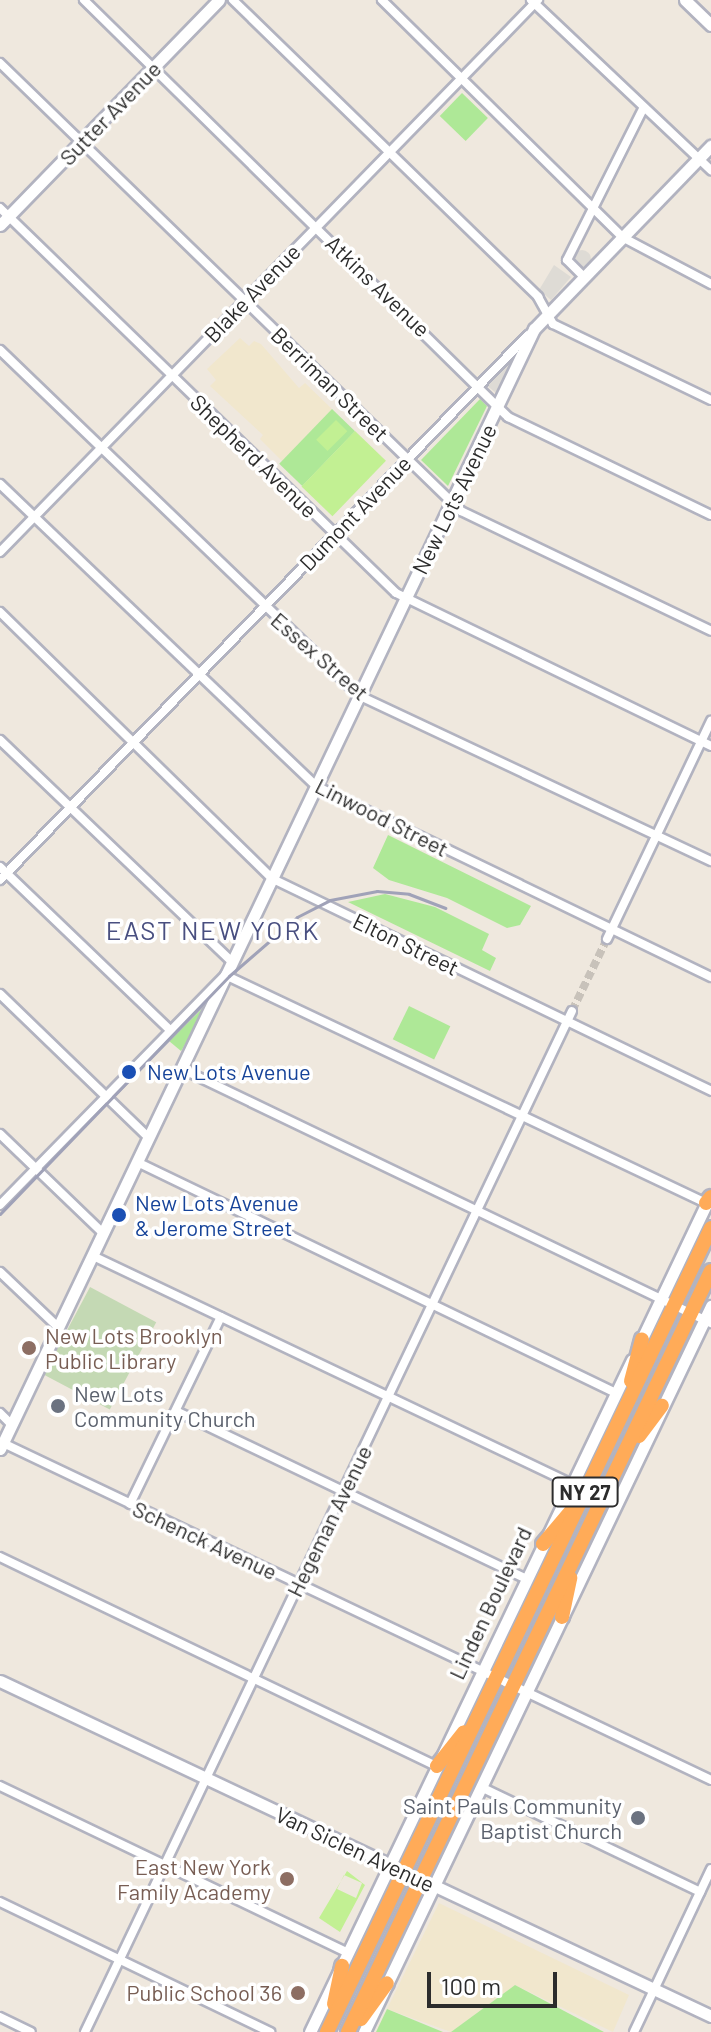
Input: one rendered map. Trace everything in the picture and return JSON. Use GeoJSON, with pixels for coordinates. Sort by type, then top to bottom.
{"type":"FeatureCollection","features":[{"type":"Feature","properties":{"kind":"highway","name":"Linden Boulevard"},"geometry":{"type":"LineString","coordinates":[[328,2031],[397,1869],[481,1709],[583,1496],[624,1410],[668,1302],[711,1228]]}},
{"type":"Feature","properties":{"kind":"highway","name":"NY 27"},"geometry":{"type":"LineString","coordinates":[[350,2032],[621,1459],[702,1319],[711,1271]]}},
{"type":"Feature","properties":{"kind":"highway"},"geometry":{"type":"LineString","coordinates":[[624,1410],[642,1339]]}},
{"type":"Feature","properties":{"kind":"highway"},"geometry":{"type":"LineString","coordinates":[[621,1459],[662,1406]]}},
{"type":"Feature","properties":{"kind":"highway"},"geometry":{"type":"LineString","coordinates":[[543,1544],[583,1496]]}},
{"type":"Feature","properties":{"kind":"highway"},"geometry":{"type":"LineString","coordinates":[[562,1617],[575,1556]]}},
{"type":"Feature","properties":{"kind":"highway"},"geometry":{"type":"LineString","coordinates":[[437,1766],[481,1709]]}},
{"type":"Feature","properties":{"kind":"highway"},"geometry":{"type":"LineString","coordinates":[[328,2031],[345,1959]]}},
{"type":"Feature","properties":{"kind":"highway"},"geometry":{"type":"LineString","coordinates":[[350,2032],[387,1983]]}},
{"type":"Feature","properties":{"kind":"street","name":"Atkins Avenue"},"geometry":{"type":"LineString","coordinates":[[84,0],[480,385],[498,408],[711,515]]}},
{"type":"Feature","properties":{"kind":"street","name":"Sutter Avenue"},"geometry":{"type":"LineString","coordinates":[[3,217],[219,0]]}},
{"type":"Feature","properties":{"kind":"street"},"geometry":{"type":"LineString","coordinates":[[233,0],[389,152],[549,313],[559,327],[711,400]]}},
{"type":"Feature","properties":{"kind":"street"},"geometry":{"type":"LineString","coordinates":[[382,0],[622,237],[711,284]]}},
{"type":"Feature","properties":{"kind":"street"},"geometry":{"type":"LineString","coordinates":[[685,0],[711,25]]}},
{"type":"Feature","properties":{"kind":"street"},"geometry":{"type":"LineString","coordinates":[[535,1],[643,109],[711,170]]}},
{"type":"Feature","properties":{"kind":"street","name":"Blake Avenue"},"geometry":{"type":"LineString","coordinates":[[0,552],[535,1]]}},
{"type":"Feature","properties":{"kind":"street","name":"Berriman Street"},"geometry":{"type":"LineString","coordinates":[[0,63],[452,503],[711,631]]}},
{"type":"Feature","properties":{"kind":"street"},"geometry":{"type":"LineString","coordinates":[[584,277],[567,260],[643,109]]}},
{"type":"Feature","properties":{"kind":"street","name":"Dumont Avenue"},"geometry":{"type":"LineString","coordinates":[[2,874],[711,146]]}},
{"type":"Feature","properties":{"kind":"street","name":"Shepherd Avenue"},"geometry":{"type":"LineString","coordinates":[[3,217],[406,599],[711,746]]}},
{"type":"Feature","properties":{"kind":"street","name":"New Lots Avenue"},"geometry":{"type":"LineString","coordinates":[[1,1446],[534,329]]}},
{"type":"Feature","properties":{"kind":"street","name":"Essex Street"},"geometry":{"type":"LineString","coordinates":[[0,350],[263,607],[360,696],[711,861]]}},
{"type":"Feature","properties":{"kind":"street","name":"Linwood Street"},"geometry":{"type":"LineString","coordinates":[[0,484],[316,786],[711,977]]}},
{"type":"Feature","properties":{"kind":"street","name":"Elton Street"},"geometry":{"type":"LineString","coordinates":[[0,612],[273,879],[711,1091]]}},
{"type":"Feature","properties":{"kind":"street"},"geometry":{"type":"LineString","coordinates":[[607,939],[711,721]]}},
{"type":"Feature","properties":{"kind":"street"},"geometry":{"type":"LineString","coordinates":[[0,740],[232,962]]}},
{"type":"Feature","properties":{"kind":"street"},"geometry":{"type":"LineString","coordinates":[[2,874],[170,1030]]}},
{"type":"Feature","properties":{"kind":"street"},"geometry":{"type":"LineString","coordinates":[[0,1205],[225,975],[522,1116],[709,1198]]}},
{"type":"Feature","properties":{"kind":"street"},"geometry":{"type":"LineString","coordinates":[[0,994],[149,1138]]}},
{"type":"Feature","properties":{"kind":"street","name":"Hegeman Avenue"},"geometry":{"type":"LineString","coordinates":[[85,2032],[572,1011]]}},
{"type":"Feature","properties":{"kind":"street"},"geometry":{"type":"LineString","coordinates":[[182,1069],[702,1319]]}},
{"type":"Feature","properties":{"kind":"street"},"geometry":{"type":"LineString","coordinates":[[0,1134],[103,1233]]}},
{"type":"Feature","properties":{"kind":"street"},"geometry":{"type":"LineString","coordinates":[[137,1162],[616,1393]]}},
{"type":"Feature","properties":{"kind":"street","name":"Linden Boulevard"},"geometry":{"type":"LineString","coordinates":[[310,2032],[345,1959],[397,1869],[437,1766],[642,1339],[668,1302],[709,1198]]}},
{"type":"Feature","properties":{"kind":"street"},"geometry":{"type":"LineString","coordinates":[[93,1256],[572,1484]]}},
{"type":"Feature","properties":{"kind":"street"},"geometry":{"type":"LineString","coordinates":[[0,1272],[58,1327]]}},
{"type":"Feature","properties":{"kind":"street"},"geometry":{"type":"LineString","coordinates":[[364,2032],[702,1319],[711,1306]]}},
{"type":"Feature","properties":{"kind":"street"},"geometry":{"type":"LineString","coordinates":[[130,1504],[221,1317]]}},
{"type":"Feature","properties":{"kind":"street"},"geometry":{"type":"LineString","coordinates":[[176,1411],[526,1579]]}},
{"type":"Feature","properties":{"kind":"street"},"geometry":{"type":"LineString","coordinates":[[0,1413],[11,1424]]}},
{"type":"Feature","properties":{"kind":"street","name":"Schenck Avenue"},"geometry":{"type":"LineString","coordinates":[[1,1446],[130,1504],[711,1780]]}},
{"type":"Feature","properties":{"kind":"street"},"geometry":{"type":"LineString","coordinates":[[0,1557],[437,1766]]}},
{"type":"Feature","properties":{"kind":"street","name":"Van Siclen Avenue"},"geometry":{"type":"LineString","coordinates":[[0,1681],[711,2016]]}},
{"type":"Feature","properties":{"kind":"street"},"geometry":{"type":"LineString","coordinates":[[0,1786],[165,1866],[345,1959]]}},
{"type":"Feature","properties":{"kind":"street"},"geometry":{"type":"LineString","coordinates":[[481,1787],[700,1892]]}},
{"type":"Feature","properties":{"kind":"street"},"geometry":{"type":"LineString","coordinates":[[634,2032],[711,1869]]}},
{"type":"Feature","properties":{"kind":"street"},"geometry":{"type":"LineString","coordinates":[[0,1902],[270,2032]]}},
{"type":"Feature","properties":{"kind":"street"},"geometry":{"type":"LineString","coordinates":[[0,2017],[31,2032]]}},
{"type":"Feature","properties":{"kind":"shaded area"},"geometry":{"type":"Polygon","coordinates":[[[582,250],[591,259],[582,268],[573,259],[582,250]]]}},
{"type":"Feature","properties":{"kind":"shaded area"},"geometry":{"type":"Polygon","coordinates":[[[554,265],[571,277],[551,300],[539,290],[554,265]]]}},
{"type":"Feature","properties":{"kind":"shaded area"},"geometry":{"type":"Polygon","coordinates":[[[240,338],[249,346],[254,341],[261,344],[299,388],[305,383],[332,409],[282,461],[260,439],[263,435],[210,386],[216,380],[207,369],[240,338]]]}},
{"type":"Feature","properties":{"kind":"shaded area"},"geometry":{"type":"Polygon","coordinates":[[[518,350],[498,392],[496,393],[485,384],[518,350]]]}},
{"type":"Feature","properties":{"kind":"shaded area"},"geometry":{"type":"Polygon","coordinates":[[[439,1903],[629,1995],[613,2032],[515,1985],[451,2032],[387,2009],[439,1903]]]}},
{"type":"Feature","properties":{"kind":"green space"},"geometry":{"type":"Polygon","coordinates":[[[462,93],[488,118],[466,141],[440,116],[462,93]]]}},
{"type":"Feature","properties":{"kind":"green space"},"geometry":{"type":"Polygon","coordinates":[[[480,399],[487,406],[448,486],[421,460],[480,399]]]}},
{"type":"Feature","properties":{"kind":"green space"},"geometry":{"type":"Polygon","coordinates":[[[332,409],[355,431],[302,486],[279,464],[332,409]]]}},
{"type":"Feature","properties":{"kind":"green space"},"geometry":{"type":"Polygon","coordinates":[[[336,420],[347,431],[328,451],[316,440],[336,420]]]}},
{"type":"Feature","properties":{"kind":"green space"},"geometry":{"type":"Polygon","coordinates":[[[355,431],[386,461],[332,516],[302,486],[355,431]]]}},
{"type":"Feature","properties":{"kind":"green space"},"geometry":{"type":"Polygon","coordinates":[[[388,835],[531,906],[520,925],[507,928],[447,898],[389,880],[373,868],[388,835]]]}},
{"type":"Feature","properties":{"kind":"green space"},"geometry":{"type":"Polygon","coordinates":[[[385,894],[435,907],[489,934],[482,950],[496,958],[490,971],[348,902],[385,894]]]}},
{"type":"Feature","properties":{"kind":"green space"},"geometry":{"type":"Polygon","coordinates":[[[207,1004],[183,1048],[181,1051],[169,1041],[207,1004]]]}},
{"type":"Feature","properties":{"kind":"green space"},"geometry":{"type":"Polygon","coordinates":[[[409,1006],[450,1026],[434,1059],[393,1039],[409,1006]]]}},
{"type":"Feature","properties":{"kind":"green space"},"geometry":{"type":"Polygon","coordinates":[[[90,1287],[156,1322],[110,1410],[44,1374],[90,1287]]]}},
{"type":"Feature","properties":{"kind":"green space"},"geometry":{"type":"Polygon","coordinates":[[[347,1871],[365,1885],[340,1932],[319,1918],[341,1881],[337,1889],[356,1898],[362,1883],[344,1875],[347,1871]]]}},
{"type":"Feature","properties":{"kind":"green space"},"geometry":{"type":"Polygon","coordinates":[[[515,1985],[604,2032],[451,2032],[515,1985]]]}},
{"type":"Feature","properties":{"kind":"green space"},"geometry":{"type":"Polygon","coordinates":[[[387,2009],[443,2032],[376,2032],[387,2009]]]}},
{"type":"Feature","properties":{"kind":"tunnel"},"geometry":{"type":"LineString","coordinates":[[572,1011],[607,939]]}},
{"type":"Feature","properties":{"kind":"railway"},"geometry":{"type":"LineString","coordinates":[[0,1214],[229,976],[297,917],[330,900],[377,891],[409,894],[445,908]]}},
{"type":"Feature","properties":{"kind":"place","name":"New Lots Avenue"},"geometry":{"type":"Point","coordinates":[129,1072]}},
{"type":"Feature","properties":{"kind":"place","name":"New Lots Avenue & Jerome Street"},"geometry":{"type":"Point","coordinates":[119,1215]}},
{"type":"Feature","properties":{"kind":"place","name":"New Lots Brooklyn Public Library"},"geometry":{"type":"Point","coordinates":[29,1348]}},
{"type":"Feature","properties":{"kind":"place","name":"New Lots Community Church"},"geometry":{"type":"Point","coordinates":[58,1406]}},
{"type":"Feature","properties":{"kind":"place","name":"Saint Pauls Community Baptist Church"},"geometry":{"type":"Point","coordinates":[638,1818]}},
{"type":"Feature","properties":{"kind":"place","name":"East New York Family Academy"},"geometry":{"type":"Point","coordinates":[287,1879]}},
{"type":"Feature","properties":{"kind":"place","name":"Public School 36"},"geometry":{"type":"Point","coordinates":[298,1993]}},
{"type":"Feature","properties":{"kind":"district","name":"EAST NEW YORK"},"geometry":{"type":"Point","coordinates":[213,930]}}]}
